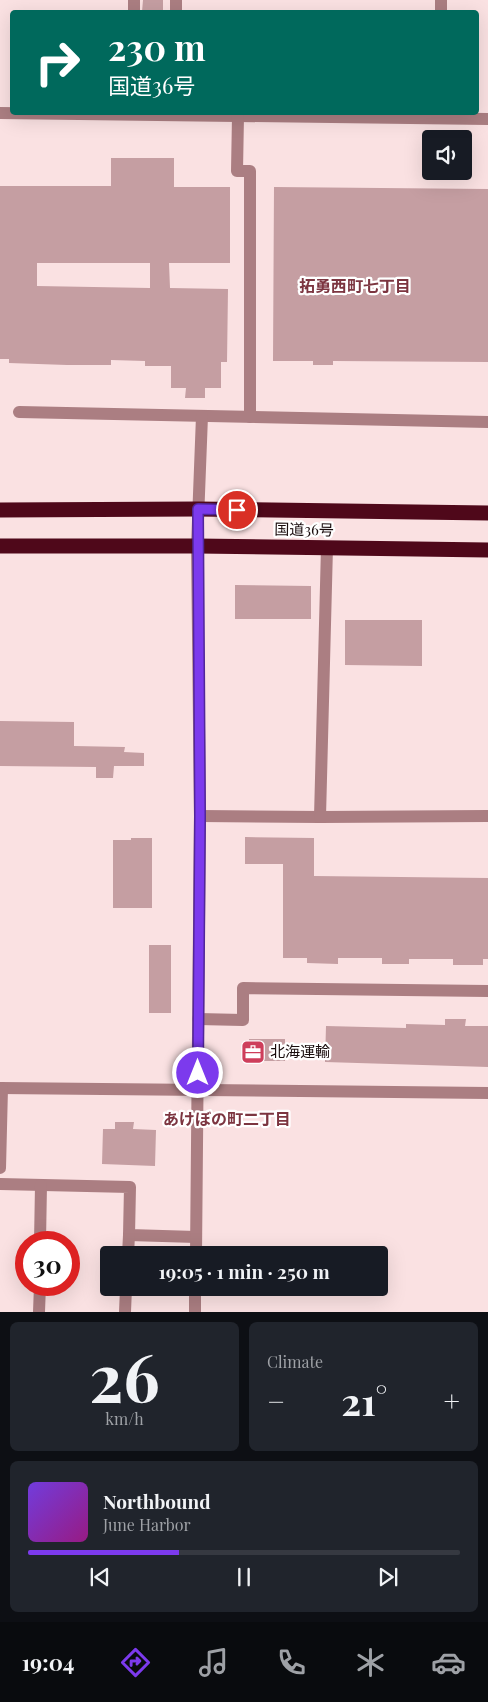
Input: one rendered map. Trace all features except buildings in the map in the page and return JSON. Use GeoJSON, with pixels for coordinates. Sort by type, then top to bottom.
{"type":"FeatureCollection","features":[{"type":"Feature","properties":{"kind":"highway","name":"国道36号"},"geometry":{"type":"LineString","coordinates":[[0,510],[198,509],[488,513]]}},
{"type":"Feature","properties":{"kind":"highway","name":"国道36号"},"geometry":{"type":"LineString","coordinates":[[0,546],[327,547],[488,550]]}},
{"type":"Feature","properties":{"kind":"street"},"geometry":{"type":"LineString","coordinates":[[206,115],[439,115],[488,119]]}},
{"type":"Feature","properties":{"kind":"street"},"geometry":{"type":"LineString","coordinates":[[238,116],[237,171],[250,171],[250,417]]}},
{"type":"Feature","properties":{"kind":"street"},"geometry":{"type":"LineString","coordinates":[[19,412],[488,422]]}},
{"type":"Feature","properties":{"kind":"street"},"geometry":{"type":"LineString","coordinates":[[196,1246],[200,816],[197,546],[202,416]]}},
{"type":"Feature","properties":{"kind":"street"},"geometry":{"type":"LineString","coordinates":[[320,817],[327,547]]}},
{"type":"Feature","properties":{"kind":"street"},"geometry":{"type":"LineString","coordinates":[[200,816],[488,816]]}},
{"type":"Feature","properties":{"kind":"street"},"geometry":{"type":"LineString","coordinates":[[198,1020],[243,1020],[243,988],[488,991]]}},
{"type":"Feature","properties":{"kind":"street"},"geometry":{"type":"LineString","coordinates":[[0,1168],[1,1088],[488,1093]]}},
{"type":"Feature","properties":{"kind":"street"},"geometry":{"type":"LineString","coordinates":[[0,1184],[130,1187],[128,1246]]}},
{"type":"Feature","properties":{"kind":"street"},"geometry":{"type":"LineString","coordinates":[[40,1231],[41,1185]]}},
{"type":"Feature","properties":{"kind":"street"},"geometry":{"type":"LineString","coordinates":[[129,1235],[196,1237]]}},
{"type":"Feature","properties":{"kind":"street"},"geometry":{"type":"LineString","coordinates":[[39,1312],[40,1296]]}},
{"type":"Feature","properties":{"kind":"street"},"geometry":{"type":"LineString","coordinates":[[125,1312],[126,1296]]}},
{"type":"Feature","properties":{"kind":"street"},"geometry":{"type":"LineString","coordinates":[[195,1296],[195,1312]]}},
{"type":"Feature","properties":{"kind":"place","name":"北海運輸"},"geometry":{"type":"Point","coordinates":[253,1052]}},
{"type":"Feature","properties":{"kind":"district","name":"拓勇西町七丁目"},"geometry":{"type":"Point","coordinates":[355,286]}},
{"type":"Feature","properties":{"kind":"district","name":"あけぼの町二丁目"},"geometry":{"type":"Point","coordinates":[227,1119]}},
{"type":"Feature","properties":{"kind":"route"},"geometry":{"type":"LineString","coordinates":[[198,1073],[200,816],[198,509],[237,510]]}}]}
